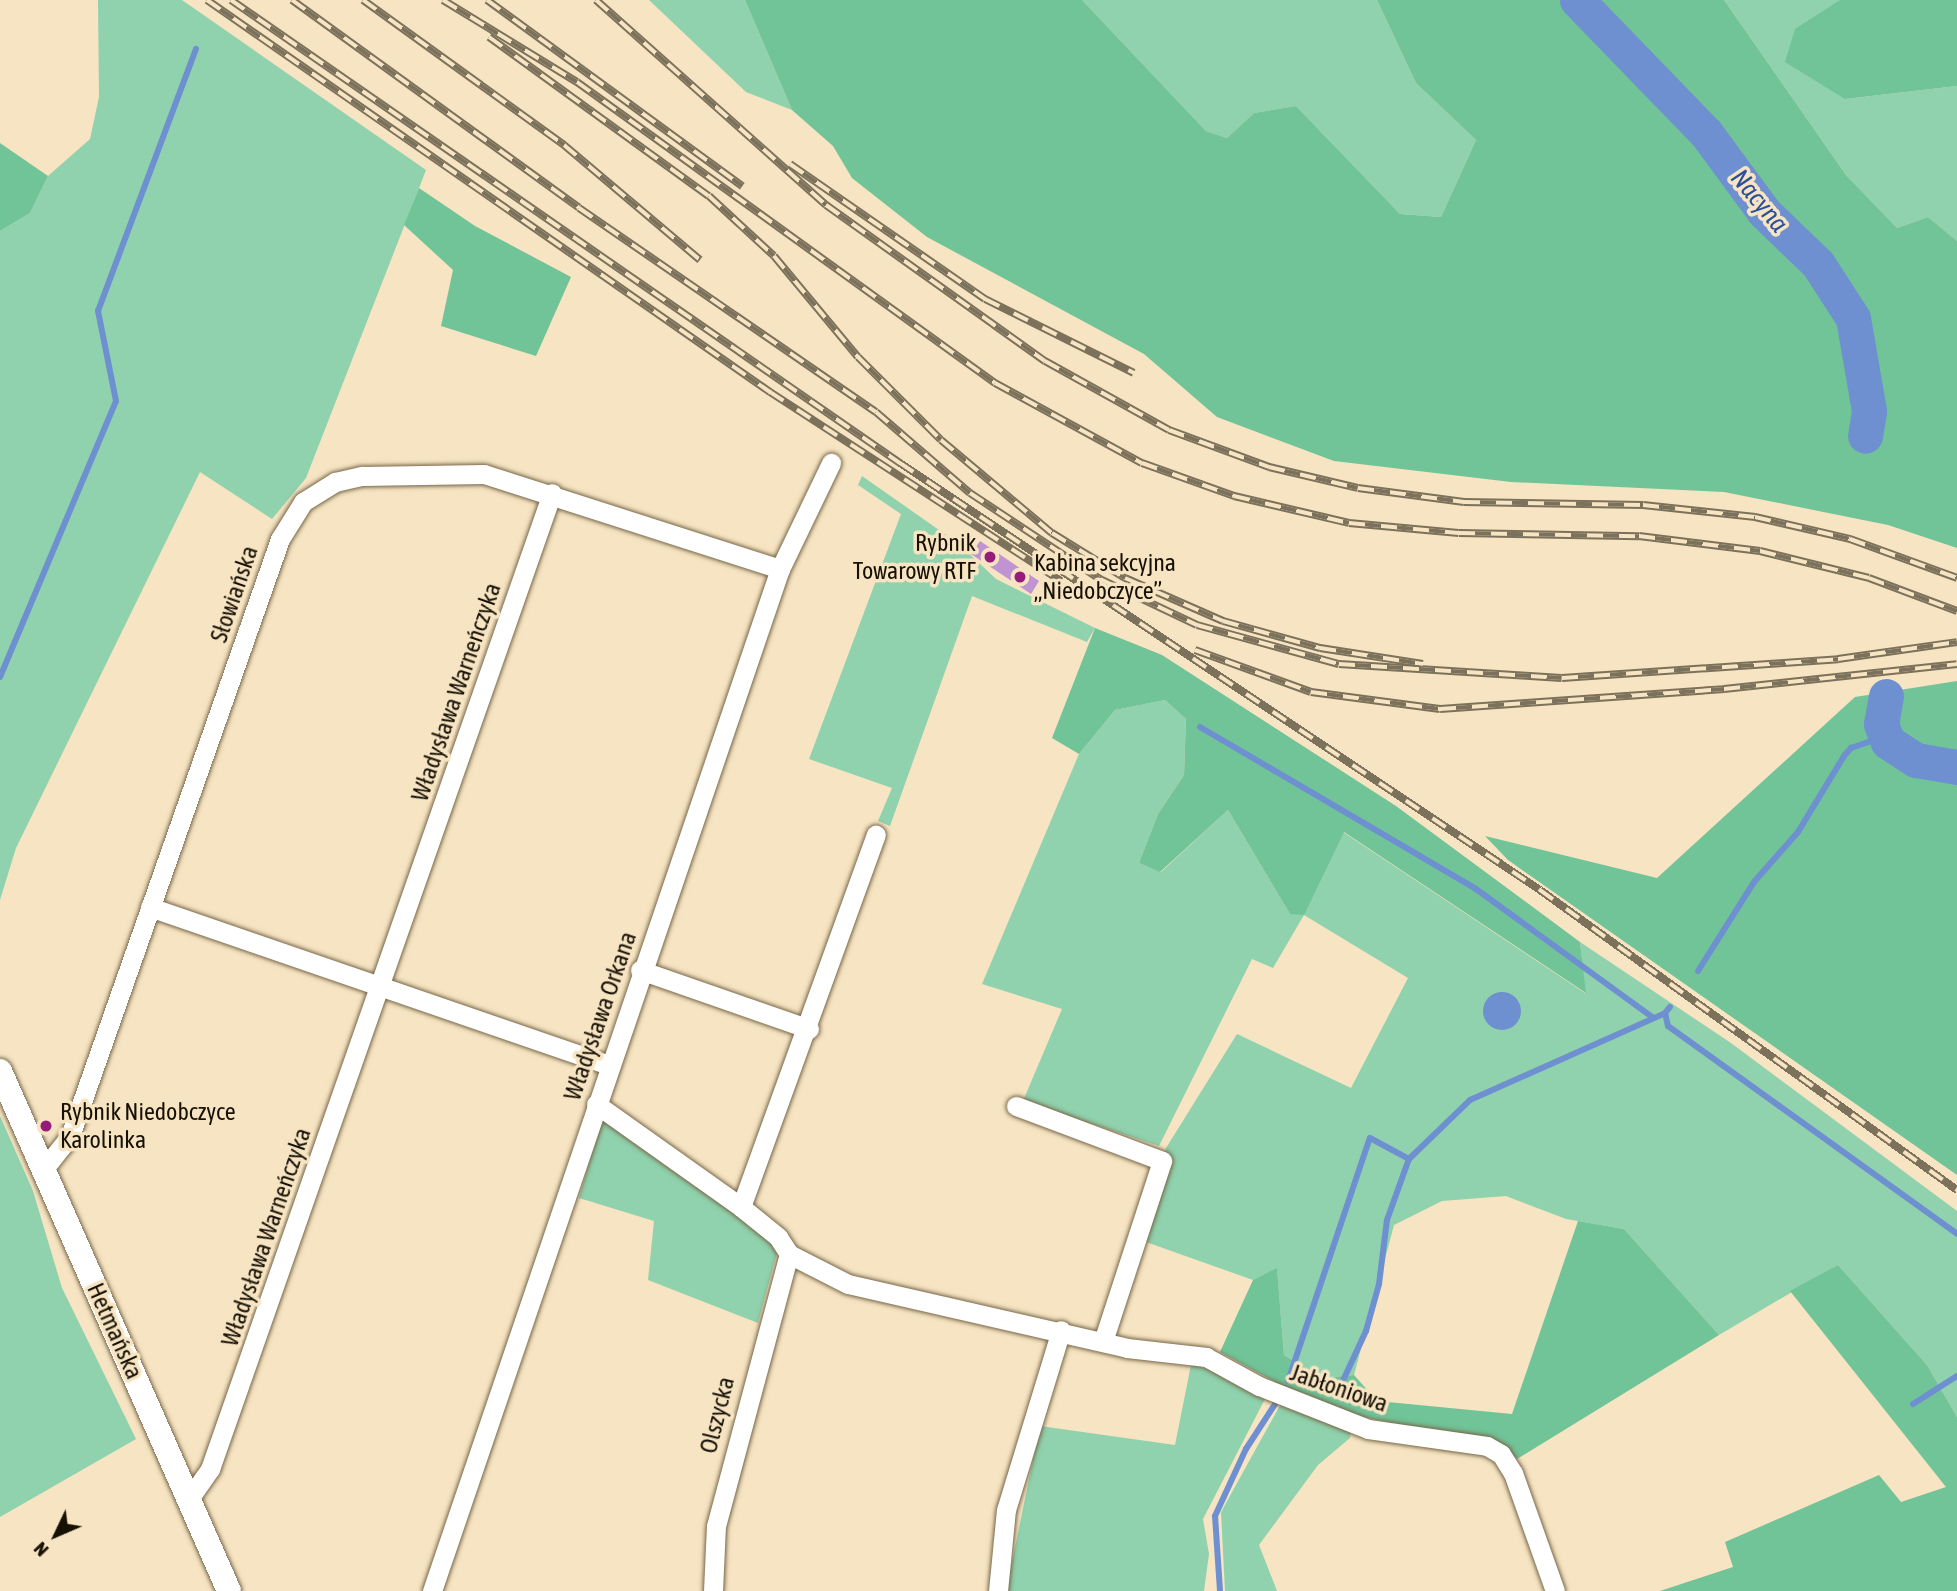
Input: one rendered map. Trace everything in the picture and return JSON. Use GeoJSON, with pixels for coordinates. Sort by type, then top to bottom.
{"type":"FeatureCollection","features":[{"type":"Feature","properties":{"kind":"street","name":"Władysława Orkana"},"geometry":{"type":"LineString","coordinates":[[432,1591],[640,970],[779,569],[831,463]]}},
{"type":"Feature","properties":{"kind":"street","name":"Słowiańska"},"geometry":{"type":"LineString","coordinates":[[43,1170],[70,1136],[279,539],[303,502],[335,482],[400,472],[484,474],[552,493],[779,569]]}},
{"type":"Feature","properties":{"kind":"street","name":"Władysława Warneńczyka"},"geometry":{"type":"LineString","coordinates":[[189,1499],[210,1469],[552,493]]}},
{"type":"Feature","properties":{"kind":"street"},"geometry":{"type":"LineString","coordinates":[[741,1207],[808,1029],[876,835]]}},
{"type":"Feature","properties":{"kind":"street"},"geometry":{"type":"LineString","coordinates":[[150,907],[609,1065]]}},
{"type":"Feature","properties":{"kind":"street"},"geometry":{"type":"LineString","coordinates":[[640,970],[808,1029]]}},
{"type":"Feature","properties":{"kind":"street","name":"Hetmańska"},"geometry":{"type":"LineString","coordinates":[[0,1071],[229,1591]]}},
{"type":"Feature","properties":{"kind":"street"},"geometry":{"type":"LineString","coordinates":[[596,1104],[741,1207],[778,1237],[789,1254]]}},
{"type":"Feature","properties":{"kind":"street"},"geometry":{"type":"LineString","coordinates":[[1016,1106],[1161,1161],[1104,1342]]}},
{"type":"Feature","properties":{"kind":"street","name":"Jabłoniowa"},"geometry":{"type":"LineString","coordinates":[[789,1254],[848,1284],[1061,1330],[1104,1342],[1206,1357],[1259,1386],[1368,1429],[1487,1446],[1501,1454],[1513,1473],[1555,1591]]}},
{"type":"Feature","properties":{"kind":"street","name":"Olszycka"},"geometry":{"type":"LineString","coordinates":[[713,1591],[716,1526],[789,1254]]}},
{"type":"Feature","properties":{"kind":"street"},"geometry":{"type":"LineString","coordinates":[[998,1591],[1006,1510],[1061,1330]]}},
{"type":"Feature","properties":{"kind":"green space"},"geometry":{"type":"Polygon","coordinates":[[[98,0],[182,0],[426,170],[306,478],[272,519],[200,472],[16,848],[0,900],[0,231],[30,213],[48,176],[90,139],[99,97],[98,0]]]}},
{"type":"Feature","properties":{"kind":"green space"},"geometry":{"type":"Polygon","coordinates":[[[649,0],[745,0],[792,110],[746,92],[649,0]]]}},
{"type":"Feature","properties":{"kind":"green space"},"geometry":{"type":"Polygon","coordinates":[[[745,0],[1082,0],[1206,131],[1227,138],[1254,113],[1296,106],[1400,214],[1441,217],[1476,140],[1416,83],[1377,0],[1724,0],[1846,175],[1897,228],[1928,217],[1957,241],[1957,548],[1888,525],[1724,492],[1511,482],[1334,461],[1217,417],[1144,354],[927,237],[852,178],[833,146],[792,110],[745,0]]]}},
{"type":"Feature","properties":{"kind":"green space"},"geometry":{"type":"Polygon","coordinates":[[[1082,0],[1377,0],[1416,83],[1476,140],[1441,217],[1400,214],[1296,106],[1254,113],[1227,138],[1206,131],[1082,0]]]}},
{"type":"Feature","properties":{"kind":"green space"},"geometry":{"type":"Polygon","coordinates":[[[1724,0],[1840,0],[1836,5],[1845,99],[1957,86],[1957,241],[1928,217],[1897,228],[1846,175],[1724,0]]]}},
{"type":"Feature","properties":{"kind":"green space"},"geometry":{"type":"Polygon","coordinates":[[[1840,0],[1957,0],[1957,86],[1845,99],[1785,62],[1795,29],[1840,0]]]}},
{"type":"Feature","properties":{"kind":"green space"},"geometry":{"type":"Polygon","coordinates":[[[0,143],[48,176],[30,213],[0,231],[0,143]]]}},
{"type":"Feature","properties":{"kind":"green space"},"geometry":{"type":"Polygon","coordinates":[[[419,188],[475,226],[571,277],[536,356],[441,326],[453,270],[404,225],[419,188]]]}},
{"type":"Feature","properties":{"kind":"green space"},"geometry":{"type":"Polygon","coordinates":[[[862,476],[959,544],[996,579],[1095,628],[1087,642],[972,596],[890,826],[878,821],[892,788],[809,759],[901,514],[858,485],[862,476]]]}},
{"type":"Feature","properties":{"kind":"green space"},"geometry":{"type":"Polygon","coordinates":[[[1095,628],[1162,655],[1396,806],[1580,942],[1586,993],[1344,832],[1304,915],[1290,914],[1228,810],[1160,872],[1139,863],[1158,814],[1184,775],[1186,719],[1165,700],[1115,710],[1079,754],[1052,738],[1095,628]]]}},
{"type":"Feature","properties":{"kind":"green space"},"geometry":{"type":"Polygon","coordinates":[[[1957,681],[1957,1175],[1508,860],[1485,836],[1657,878],[1855,697],[1957,681]]]}},
{"type":"Feature","properties":{"kind":"green space"},"geometry":{"type":"Polygon","coordinates":[[[1165,700],[1186,719],[1184,775],[1158,814],[1139,863],[1161,872],[1228,810],[1290,914],[1343,832],[1585,993],[1580,942],[1731,1043],[1957,1211],[1957,1417],[1927,1365],[1838,1265],[1719,1335],[1624,1229],[1566,1219],[1506,1196],[1442,1201],[1394,1225],[1354,1375],[1322,1378],[1284,1355],[1277,1269],[1253,1280],[1146,1242],[1166,1148],[1237,1034],[1351,1088],[1408,978],[1304,915],[1273,968],[1252,959],[1159,1146],[1023,1101],[1062,1009],[982,984],[1079,754],[1115,710],[1165,700]]]}},
{"type":"Feature","properties":{"kind":"green space"},"geometry":{"type":"Polygon","coordinates":[[[0,1116],[33,1191],[62,1288],[136,1439],[0,1517],[0,1116]]]}},
{"type":"Feature","properties":{"kind":"green space"},"geometry":{"type":"Polygon","coordinates":[[[602,1118],[702,1184],[778,1249],[758,1323],[648,1280],[654,1221],[579,1198],[602,1118]]]}},
{"type":"Feature","properties":{"kind":"green space"},"geometry":{"type":"Polygon","coordinates":[[[1578,1221],[1624,1229],[1719,1335],[1517,1459],[1502,1445],[1363,1417],[1290,1390],[1220,1352],[1253,1280],[1277,1268],[1284,1355],[1322,1378],[1354,1375],[1377,1401],[1512,1414],[1578,1221]]]}},
{"type":"Feature","properties":{"kind":"green space"},"geometry":{"type":"Polygon","coordinates":[[[1838,1265],[1927,1365],[1957,1417],[1957,1591],[1660,1591],[1733,1567],[1725,1542],[1879,1475],[1901,1502],[1946,1487],[1790,1291],[1838,1265]]]}},
{"type":"Feature","properties":{"kind":"green space"},"geometry":{"type":"Polygon","coordinates":[[[1191,1365],[1217,1371],[1265,1399],[1203,1519],[1209,1554],[1204,1591],[1006,1591],[1040,1426],[1175,1445],[1191,1365]]]}},
{"type":"Feature","properties":{"kind":"green space"},"geometry":{"type":"Polygon","coordinates":[[[1283,1400],[1351,1429],[1350,1438],[1318,1465],[1259,1545],[1277,1591],[1225,1591],[1221,1512],[1283,1400]]]}},
{"type":"Feature","properties":{"kind":"water"},"geometry":{"type":"Polygon","coordinates":[[[1502,992],[1515,998],[1521,1011],[1515,1024],[1502,1030],[1489,1024],[1483,1011],[1489,998],[1502,992]]]}},
{"type":"Feature","properties":{"kind":"building"},"geometry":{"type":"Polygon","coordinates":[[[980,541],[1039,581],[1031,594],[971,554],[980,541]]]}},
{"type":"Feature","properties":{"kind":"waterway","name":"Nacyna"},"geometry":{"type":"LineString","coordinates":[[1577,0],[1706,133],[1764,212],[1818,264],[1853,318],[1869,411],[1865,436]]}},
{"type":"Feature","properties":{"kind":"waterway"},"geometry":{"type":"LineString","coordinates":[[0,677],[116,401],[98,311],[196,49]]}},
{"type":"Feature","properties":{"kind":"waterway","name":"Nacyna"},"geometry":{"type":"LineString","coordinates":[[1886,696],[1881,724],[1888,742],[1916,760],[1957,767]]}},
{"type":"Feature","properties":{"kind":"waterway"},"geometry":{"type":"LineString","coordinates":[[1200,727],[1476,889],[1652,1017]]}},
{"type":"Feature","properties":{"kind":"waterway"},"geometry":{"type":"LineString","coordinates":[[1698,971],[1754,882],[1798,832],[1844,756],[1851,748],[1886,736]]}},
{"type":"Feature","properties":{"kind":"waterway"},"geometry":{"type":"LineString","coordinates":[[1670,1007],[1665,1013],[1668,1026],[1957,1234]]}},
{"type":"Feature","properties":{"kind":"waterway"},"geometry":{"type":"LineString","coordinates":[[1288,1381],[1370,1138],[1409,1159],[1470,1100],[1665,1013]]}},
{"type":"Feature","properties":{"kind":"waterway"},"geometry":{"type":"LineString","coordinates":[[1340,1387],[1366,1331],[1379,1284],[1387,1220],[1409,1159]]}},
{"type":"Feature","properties":{"kind":"waterway"},"geometry":{"type":"LineString","coordinates":[[1913,1404],[1957,1376]]}},
{"type":"Feature","properties":{"kind":"waterway"},"geometry":{"type":"LineString","coordinates":[[1220,1591],[1215,1516],[1246,1449],[1277,1401]]}},
{"type":"Feature","properties":{"kind":"railway"},"geometry":{"type":"LineString","coordinates":[[207,0],[770,392],[1061,581]]}},
{"type":"Feature","properties":{"kind":"railway"},"geometry":{"type":"LineString","coordinates":[[231,0],[900,463],[1540,890],[1957,1190]]}},
{"type":"Feature","properties":{"kind":"railway"},"geometry":{"type":"LineString","coordinates":[[292,0],[579,208],[876,412],[970,493],[1100,579],[1197,625],[1339,664],[1562,678],[1838,659],[1957,642]]}},
{"type":"Feature","properties":{"kind":"railway"},"geometry":{"type":"LineString","coordinates":[[363,0],[564,145],[700,260]]}},
{"type":"Feature","properties":{"kind":"railway"},"geometry":{"type":"LineString","coordinates":[[443,0],[577,82],[995,383],[1142,463],[1234,496],[1349,523],[1459,533],[1639,536],[1760,551],[1869,578],[1957,611]]}},
{"type":"Feature","properties":{"kind":"railway"},"geometry":{"type":"LineString","coordinates":[[487,0],[742,186]]}},
{"type":"Feature","properties":{"kind":"railway"},"geometry":{"type":"LineString","coordinates":[[596,0],[826,205],[1045,361],[1169,430],[1269,467],[1358,488],[1464,502],[1643,505],[1755,517],[1850,539],[1957,578]]}},
{"type":"Feature","properties":{"kind":"railway"},"geometry":{"type":"LineString","coordinates":[[489,37],[709,196],[774,256],[858,357],[941,440],[1052,533],[1125,578],[1223,621],[1320,648],[1423,664]]}},
{"type":"Feature","properties":{"kind":"railway"},"geometry":{"type":"LineString","coordinates":[[790,164],[985,299],[1134,373]]}},
{"type":"Feature","properties":{"kind":"railway"},"geometry":{"type":"LineString","coordinates":[[1195,650],[1311,692],[1440,709],[1724,689],[1957,664]]}},
{"type":"Feature","properties":{"kind":"place","name":"Rybnik Towarowy RTF"},"geometry":{"type":"Point","coordinates":[990,557]}},
{"type":"Feature","properties":{"kind":"place","name":"Kabina sekcyjna „Niedobczyce”"},"geometry":{"type":"Point","coordinates":[1020,577]}},
{"type":"Feature","properties":{"kind":"place","name":"Rybnik Niedobczyce Karolinka"},"geometry":{"type":"Point","coordinates":[46,1126]}}]}
